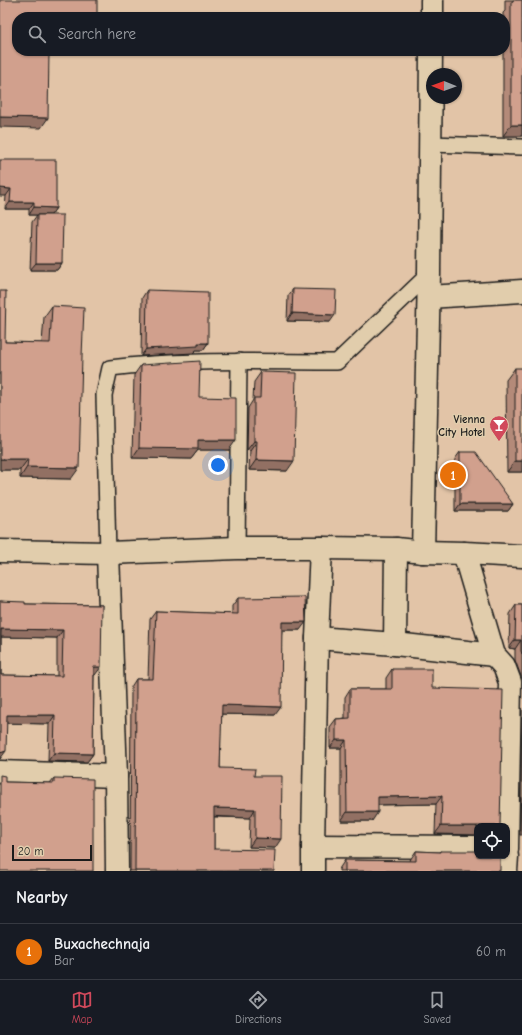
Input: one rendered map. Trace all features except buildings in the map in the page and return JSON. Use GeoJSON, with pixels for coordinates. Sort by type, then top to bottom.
{"type":"FeatureCollection","features":[{"type":"Feature","properties":{"kind":"street"},"geometry":{"type":"LineString","coordinates":[[432,0],[432,12]]}},
{"type":"Feature","properties":{"kind":"street"},"geometry":{"type":"LineString","coordinates":[[423,552],[429,297],[431,56]]}},
{"type":"Feature","properties":{"kind":"street"},"geometry":{"type":"LineString","coordinates":[[429,297],[522,291]]}},
{"type":"Feature","properties":{"kind":"street"},"geometry":{"type":"LineString","coordinates":[[0,551],[108,553],[237,548],[321,548],[396,549],[423,552],[520,553]]}},
{"type":"Feature","properties":{"kind":"street"},"geometry":{"type":"LineString","coordinates":[[313,871],[317,638],[321,548]]}},
{"type":"Feature","properties":{"kind":"street"},"geometry":{"type":"LineString","coordinates":[[395,644],[396,549]]}},
{"type":"Feature","properties":{"kind":"street"},"geometry":{"type":"LineString","coordinates":[[108,553],[116,776],[117,871]]}},
{"type":"Feature","properties":{"kind":"street"},"geometry":{"type":"LineString","coordinates":[[464,553],[494,655],[504,666],[510,682],[507,823]]}},
{"type":"Feature","properties":{"kind":"street"},"geometry":{"type":"LineString","coordinates":[[317,638],[395,644],[494,655]]}},
{"type":"Feature","properties":{"kind":"street"},"geometry":{"type":"LineString","coordinates":[[0,772],[116,776]]}},
{"type":"Feature","properties":{"kind":"street"},"geometry":{"type":"LineString","coordinates":[[313,846],[474,847]]}},
{"type":"Feature","properties":{"kind":"street"},"geometry":{"type":"LineString","coordinates":[[510,848],[522,847]]}},
{"type":"Feature","properties":{"kind":"street"},"geometry":{"type":"LineString","coordinates":[[506,871],[507,859]]}},
{"type":"Feature","properties":{"kind":"lane"},"geometry":{"type":"LineString","coordinates":[[430,144],[522,147]]}},
{"type":"Feature","properties":{"kind":"lane"},"geometry":{"type":"LineString","coordinates":[[108,553],[104,395],[110,368],[142,364],[239,361],[337,362],[429,274]]}},
{"type":"Feature","properties":{"kind":"lane"},"geometry":{"type":"LineString","coordinates":[[237,548],[239,361]]}},
{"type":"Feature","properties":{"kind":"place","name":"Vienna City Hotel"},"geometry":{"type":"Point","coordinates":[499,442]}},
{"type":"Feature","properties":{"kind":"place","name":"Buxachechnaja"},"geometry":{"type":"Point","coordinates":[453,475]}}]}
